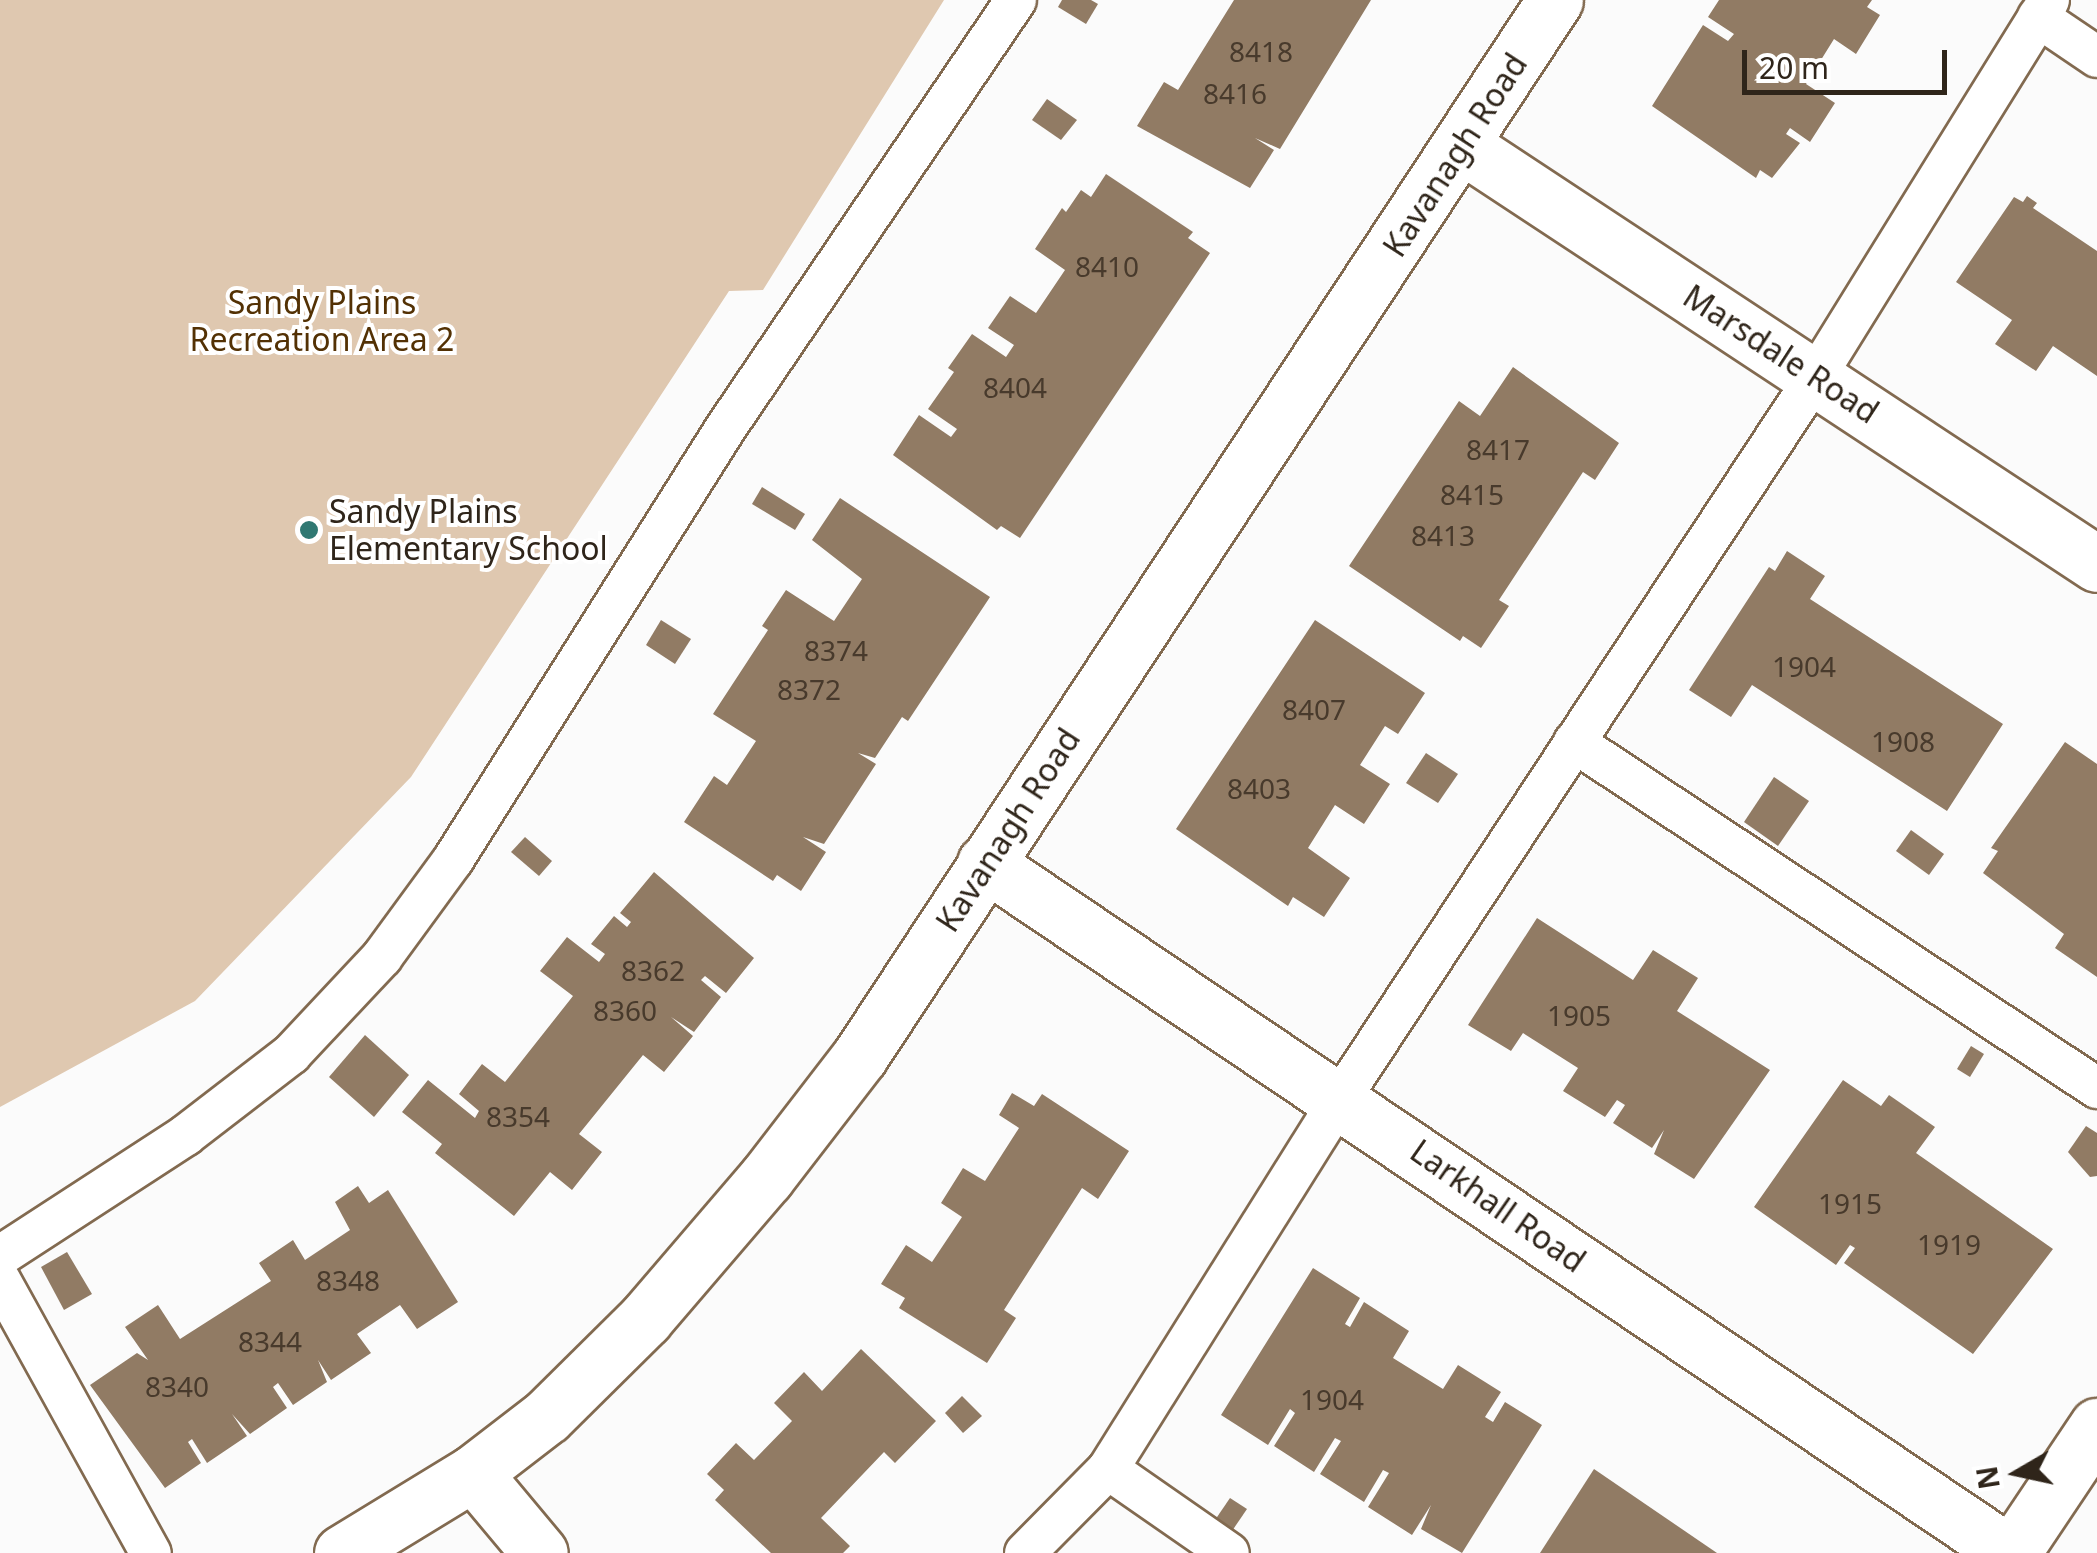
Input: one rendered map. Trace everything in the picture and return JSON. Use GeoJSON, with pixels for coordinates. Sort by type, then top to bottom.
{"type":"FeatureCollection","features":[{"type":"Feature","properties":{"kind":"street","name":"Kavanagh Road"},"geometry":{"type":"LineString","coordinates":[[342,1553],[473,1473],[547,1416],[645,1319],[766,1178],[860,1056],[1556,0]]}},
{"type":"Feature","properties":{"kind":"street","name":"Marsdale Road"},"geometry":{"type":"LineString","coordinates":[[1463,146],[2097,564]]}},
{"type":"Feature","properties":{"kind":"street","name":"Larkhall Road"},"geometry":{"type":"LineString","coordinates":[[985,862],[2010,1553]]}},
{"type":"Feature","properties":{"kind":"street"},"geometry":{"type":"LineString","coordinates":[[2010,1553],[2097,1426]]}},
{"type":"Feature","properties":{"kind":"street"},"geometry":{"type":"LineString","coordinates":[[473,1473],[540,1553]]}},
{"type":"Feature","properties":{"kind":"lane"},"geometry":{"type":"LineString","coordinates":[[0,1256],[186,1135],[291,1054],[382,957],[453,860],[725,429],[1016,0]]}},
{"type":"Feature","properties":{"kind":"lane"},"geometry":{"type":"LineString","coordinates":[[1025,1553],[1108,1469],[1340,1099],[1816,376],[2043,8],[2097,56]]}},
{"type":"Feature","properties":{"kind":"lane"},"geometry":{"type":"LineString","coordinates":[[1574,742],[2097,1088]]}},
{"type":"Feature","properties":{"kind":"lane"},"geometry":{"type":"LineString","coordinates":[[0,1280],[152,1553]]}},
{"type":"Feature","properties":{"kind":"lane"},"geometry":{"type":"LineString","coordinates":[[1108,1469],[1229,1553]]}},
{"type":"Feature","properties":{"kind":"green space","name":"Sandy Plains Recreation Area 2"},"geometry":{"type":"Polygon","coordinates":[[[0,0],[944,0],[763,290],[729,291],[411,777],[195,1001],[0,1107],[0,0]]]}},
{"type":"Feature","properties":{"kind":"building"},"geometry":{"type":"Polygon","coordinates":[[[1062,0],[1091,0],[1098,4],[1086,24],[1058,7],[1062,0]]]}},
{"type":"Feature","properties":{"kind":"building"},"geometry":{"type":"Polygon","coordinates":[[[1234,0],[1371,0],[1280,149],[1255,138],[1274,150],[1250,188],[1137,126],[1164,82],[1178,90],[1234,0]]]}},
{"type":"Feature","properties":{"kind":"building"},"geometry":{"type":"Polygon","coordinates":[[[1719,0],[1872,0],[1867,7],[1880,15],[1856,54],[1834,39],[1806,84],[1835,103],[1810,142],[1790,128],[1786,134],[1800,143],[1772,178],[1760,170],[1756,178],[1652,106],[1703,25],[1728,41],[1734,34],[1708,17],[1719,0]]]}},
{"type":"Feature","properties":{"kind":"building"},"geometry":{"type":"Polygon","coordinates":[[[1047,99],[1077,120],[1061,140],[1032,120],[1047,99]]]}},
{"type":"Feature","properties":{"kind":"building"},"geometry":{"type":"Polygon","coordinates":[[[1106,174],[1193,232],[1188,238],[1210,253],[1020,538],[1001,526],[997,530],[893,455],[919,415],[951,437],[957,429],[928,409],[954,372],[948,368],[972,334],[1006,357],[1014,345],[988,328],[1010,296],[1036,313],[1065,270],[1035,249],[1062,208],[1066,212],[1081,190],[1091,197],[1106,174]]]}},
{"type":"Feature","properties":{"kind":"building"},"geometry":{"type":"Polygon","coordinates":[[[2027,196],[2037,203],[2033,208],[2097,251],[2097,376],[2053,346],[2036,371],[1995,344],[2012,320],[1956,282],[2014,197],[2023,202],[2027,196]]]}},
{"type":"Feature","properties":{"kind":"building"},"geometry":{"type":"Polygon","coordinates":[[[1513,367],[1619,443],[1595,480],[1583,472],[1499,600],[1509,606],[1481,648],[1463,636],[1460,641],[1349,566],[1459,401],[1480,416],[1513,367]]]}},
{"type":"Feature","properties":{"kind":"building"},"geometry":{"type":"Polygon","coordinates":[[[762,487],[805,514],[795,530],[752,504],[762,487]]]}},
{"type":"Feature","properties":{"kind":"building"},"geometry":{"type":"Polygon","coordinates":[[[840,498],[990,597],[908,721],[902,717],[875,758],[858,753],[876,764],[824,844],[803,837],[826,852],[801,891],[777,875],[773,881],[684,822],[714,776],[727,785],[756,741],[713,714],[768,630],[762,626],[786,590],[834,621],[862,579],[812,540],[840,498]]]}},
{"type":"Feature","properties":{"kind":"building"},"geometry":{"type":"Polygon","coordinates":[[[1787,551],[1825,576],[1810,599],[2003,724],[1947,811],[1752,685],[1731,717],[1689,690],[1769,567],[1775,571],[1787,551]]]}},
{"type":"Feature","properties":{"kind":"building"},"geometry":{"type":"Polygon","coordinates":[[[661,620],[691,639],[675,664],[646,645],[661,620]]]}},
{"type":"Feature","properties":{"kind":"building"},"geometry":{"type":"Polygon","coordinates":[[[1315,620],[1425,693],[1398,734],[1385,726],[1360,765],[1390,784],[1364,824],[1335,805],[1308,848],[1350,878],[1324,917],[1293,897],[1288,906],[1176,829],[1315,620]]]}},
{"type":"Feature","properties":{"kind":"building"},"geometry":{"type":"Polygon","coordinates":[[[2065,742],[2097,764],[2097,977],[2055,948],[2064,934],[1983,873],[1998,851],[1991,848],[2065,742]]]}},
{"type":"Feature","properties":{"kind":"building"},"geometry":{"type":"Polygon","coordinates":[[[1426,753],[1458,774],[1438,803],[1406,783],[1426,753]]]}},
{"type":"Feature","properties":{"kind":"building"},"geometry":{"type":"Polygon","coordinates":[[[1774,777],[1809,801],[1778,846],[1744,822],[1774,777]]]}},
{"type":"Feature","properties":{"kind":"building"},"geometry":{"type":"Polygon","coordinates":[[[1911,830],[1944,854],[1929,875],[1896,851],[1911,830]]]}},
{"type":"Feature","properties":{"kind":"building"},"geometry":{"type":"Polygon","coordinates":[[[525,837],[552,861],[539,876],[511,852],[525,837]]]}},
{"type":"Feature","properties":{"kind":"building"},"geometry":{"type":"Polygon","coordinates":[[[654,872],[754,958],[726,993],[705,976],[701,980],[721,997],[694,1032],[671,1017],[693,1036],[664,1072],[643,1055],[579,1134],[602,1152],[572,1190],[550,1172],[514,1216],[435,1153],[442,1144],[402,1112],[428,1080],[475,1118],[479,1111],[459,1094],[482,1064],[505,1082],[573,996],[540,971],[567,937],[599,962],[605,954],[591,944],[614,916],[627,927],[631,922],[620,913],[654,872]]]}},
{"type":"Feature","properties":{"kind":"building"},"geometry":{"type":"Polygon","coordinates":[[[1537,918],[1633,980],[1653,950],[1698,978],[1677,1011],[1770,1070],[1694,1179],[1654,1154],[1664,1130],[1652,1148],[1613,1123],[1625,1105],[1617,1100],[1605,1117],[1563,1091],[1578,1068],[1523,1033],[1511,1051],[1468,1025],[1537,918]]]}},
{"type":"Feature","properties":{"kind":"building"},"geometry":{"type":"Polygon","coordinates":[[[365,1035],[409,1075],[374,1117],[329,1077],[365,1035]]]}},
{"type":"Feature","properties":{"kind":"building"},"geometry":{"type":"Polygon","coordinates":[[[1971,1046],[1984,1054],[1970,1077],[1957,1069],[1971,1046]]]}},
{"type":"Feature","properties":{"kind":"building"},"geometry":{"type":"Polygon","coordinates":[[[1843,1080],[1881,1106],[1889,1095],[1935,1127],[1916,1153],[2053,1249],[1973,1354],[1844,1263],[1855,1248],[1850,1245],[1836,1265],[1754,1207],[1843,1080]]]}},
{"type":"Feature","properties":{"kind":"building"},"geometry":{"type":"Polygon","coordinates":[[[1012,1093],[1034,1106],[1042,1094],[1129,1151],[1098,1199],[1082,1188],[1004,1310],[1016,1318],[987,1363],[899,1308],[905,1298],[881,1284],[906,1245],[932,1262],[962,1217],[941,1203],[963,1168],[985,1181],[1019,1128],[999,1115],[1012,1093]]]}},
{"type":"Feature","properties":{"kind":"building"},"geometry":{"type":"Polygon","coordinates":[[[2086,1126],[2097,1133],[2097,1176],[2090,1177],[2068,1152],[2086,1126]]]}},
{"type":"Feature","properties":{"kind":"building"},"geometry":{"type":"Polygon","coordinates":[[[358,1186],[369,1203],[388,1190],[458,1302],[417,1329],[400,1305],[357,1334],[371,1353],[331,1380],[318,1360],[327,1382],[293,1405],[278,1383],[273,1387],[287,1408],[250,1434],[232,1414],[247,1436],[207,1463],[192,1439],[188,1442],[201,1463],[165,1488],[90,1385],[137,1353],[148,1360],[125,1327],[158,1305],[180,1339],[271,1281],[259,1263],[293,1240],[305,1260],[350,1230],[335,1202],[358,1186]]]}},
{"type":"Feature","properties":{"kind":"building"},"geometry":{"type":"Polygon","coordinates":[[[67,1252],[92,1294],[64,1310],[41,1267],[67,1252]]]}},
{"type":"Feature","properties":{"kind":"building"},"geometry":{"type":"Polygon","coordinates":[[[1313,1268],[1360,1298],[1345,1324],[1350,1327],[1364,1302],[1409,1331],[1393,1358],[1443,1389],[1458,1365],[1501,1392],[1485,1417],[1493,1422],[1505,1402],[1542,1425],[1462,1553],[1421,1529],[1431,1505],[1412,1535],[1368,1507],[1389,1473],[1383,1470],[1364,1502],[1320,1474],[1341,1441],[1335,1438],[1314,1472],[1274,1446],[1295,1413],[1290,1409],[1268,1445],[1221,1415],[1313,1268]]]}},
{"type":"Feature","properties":{"kind":"building"},"geometry":{"type":"Polygon","coordinates":[[[861,1349],[936,1421],[895,1463],[884,1452],[821,1518],[850,1546],[843,1553],[771,1553],[715,1500],[724,1490],[707,1474],[736,1443],[754,1460],[792,1421],[774,1403],[804,1372],[822,1391],[861,1349]]]}},
{"type":"Feature","properties":{"kind":"building"},"geometry":{"type":"Polygon","coordinates":[[[962,1396],[982,1416],[963,1433],[945,1413],[962,1396]]]}},
{"type":"Feature","properties":{"kind":"building"},"geometry":{"type":"Polygon","coordinates":[[[1594,1469],[1717,1553],[1540,1553],[1594,1469]]]}},
{"type":"Feature","properties":{"kind":"building"},"geometry":{"type":"Polygon","coordinates":[[[1230,1498],[1247,1509],[1232,1531],[1215,1520],[1230,1498]]]}},
{"type":"Feature","properties":{"kind":"place","name":"Sandy Plains Elementary School"},"geometry":{"type":"Point","coordinates":[309,530]}}]}
